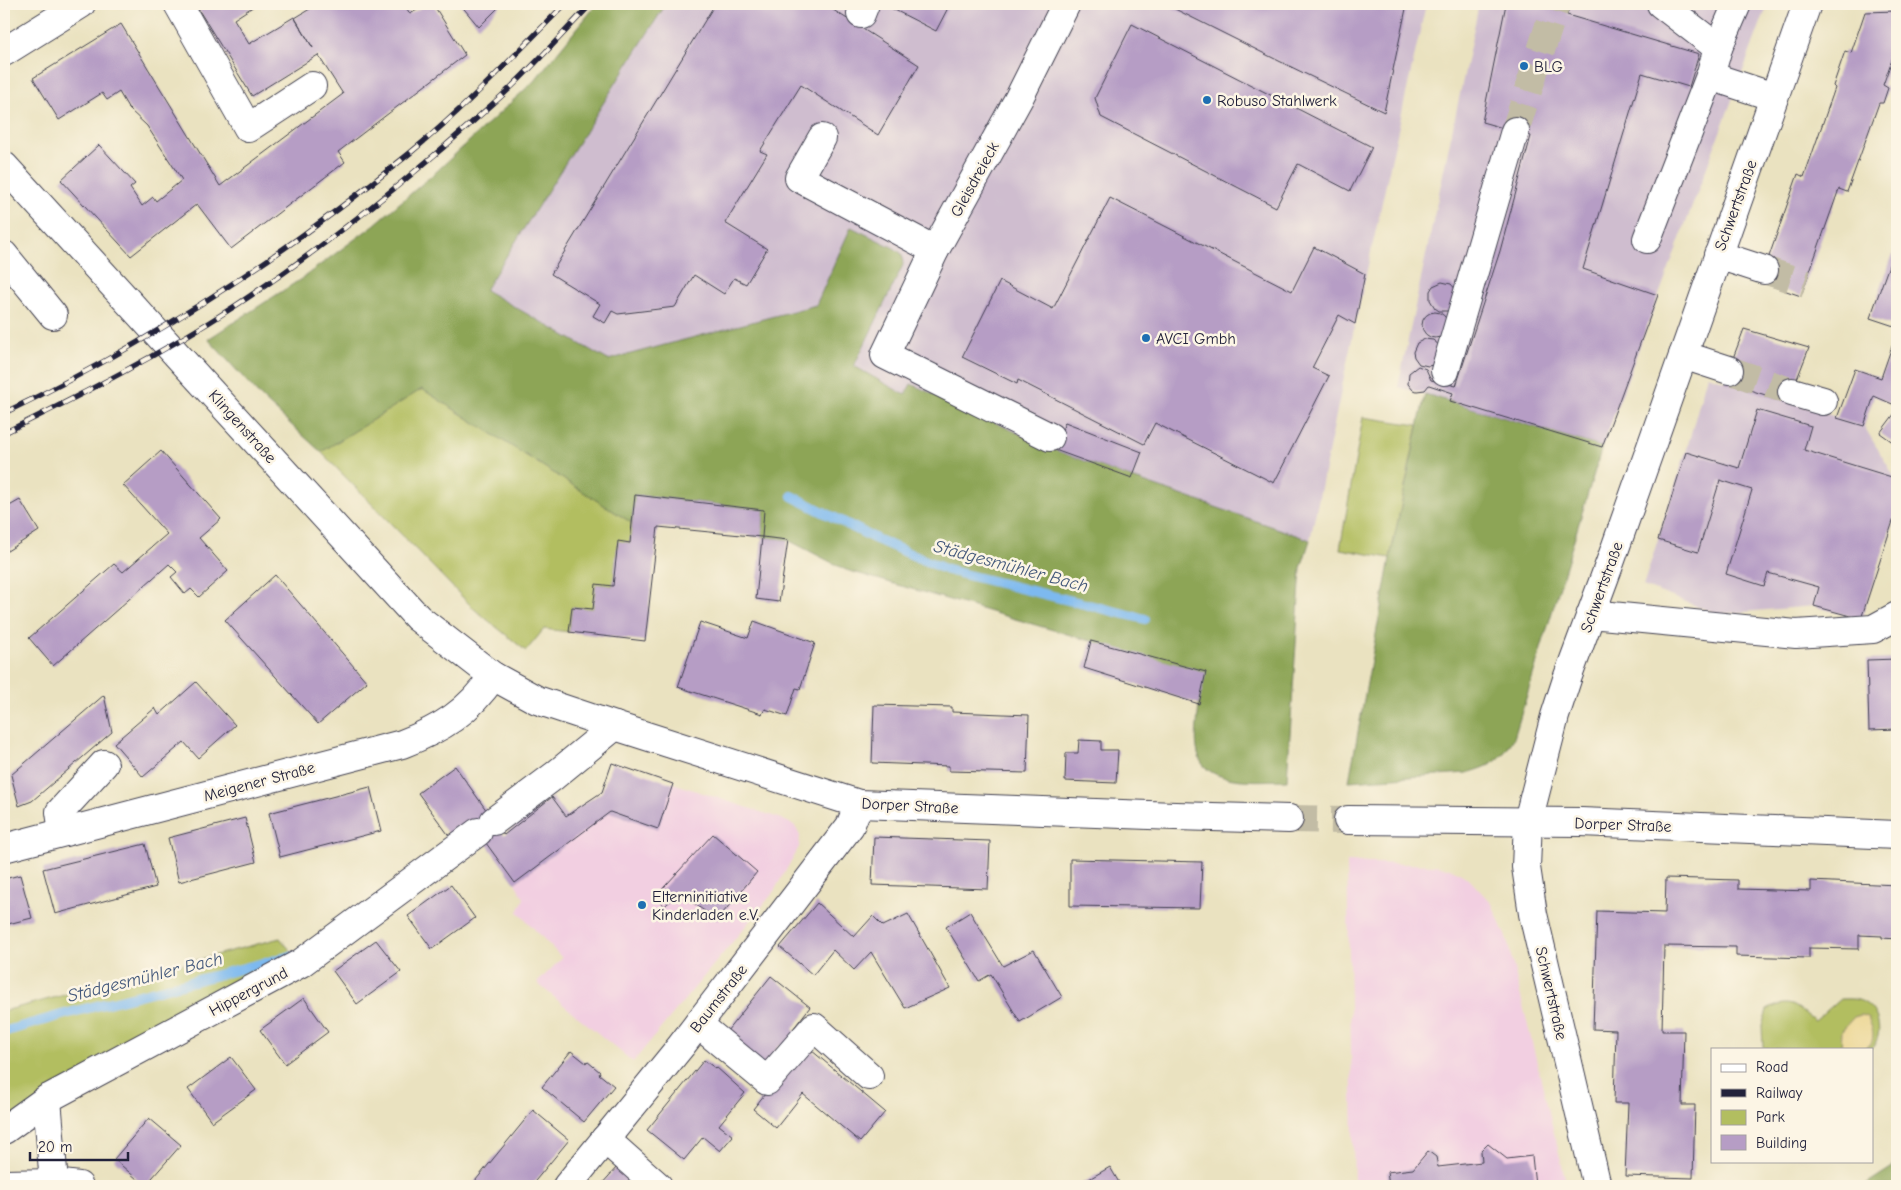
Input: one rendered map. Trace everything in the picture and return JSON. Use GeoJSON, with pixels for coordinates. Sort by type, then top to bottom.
{"type":"FeatureCollection","features":[{"type":"Feature","properties":{"kind":"street"},"geometry":{"type":"LineString","coordinates":[[4,52],[81,4]]}},
{"type":"Feature","properties":{"kind":"street"},"geometry":{"type":"LineString","coordinates":[[178,4],[248,128],[312,86]]}},
{"type":"Feature","properties":{"kind":"street","name":"Gleisdreieck"},"geometry":{"type":"LineString","coordinates":[[1050,437],[885,355],[935,250],[1014,106],[1066,4]]}},
{"type":"Feature","properties":{"kind":"street"},"geometry":{"type":"LineString","coordinates":[[1661,4],[1718,48]]}},
{"type":"Feature","properties":{"kind":"street"},"geometry":{"type":"LineString","coordinates":[[1647,240],[1710,76],[1718,48],[1737,4]]}},
{"type":"Feature","properties":{"kind":"street","name":"Schwertstraße"},"geometry":{"type":"LineString","coordinates":[[1597,1186],[1533,914],[1526,867],[1528,821],[1555,716],[1807,4]]}},
{"type":"Feature","properties":{"kind":"street"},"geometry":{"type":"LineString","coordinates":[[1710,76],[1774,97]]}},
{"type":"Feature","properties":{"kind":"street"},"geometry":{"type":"LineString","coordinates":[[1445,371],[1515,131]]}},
{"type":"Feature","properties":{"kind":"street"},"geometry":{"type":"LineString","coordinates":[[822,138],[798,178],[935,250]]}},
{"type":"Feature","properties":{"kind":"street","name":"Klingenstraße"},"geometry":{"type":"LineString","coordinates":[[4,166],[418,618],[493,676]]}},
{"type":"Feature","properties":{"kind":"street"},"geometry":{"type":"LineString","coordinates":[[4,255],[53,314]]}},
{"type":"Feature","properties":{"kind":"street"},"geometry":{"type":"LineString","coordinates":[[1718,255],[1764,270]]}},
{"type":"Feature","properties":{"kind":"street"},"geometry":{"type":"LineString","coordinates":[[1682,355],[1729,370]]}},
{"type":"Feature","properties":{"kind":"street"},"geometry":{"type":"LineString","coordinates":[[1792,392],[1823,401]]}},
{"type":"Feature","properties":{"kind":"street"},"geometry":{"type":"LineString","coordinates":[[1591,614],[1796,634],[1873,629],[1897,616]]}},
{"type":"Feature","properties":{"kind":"street","name":"Dorper Straße"},"geometry":{"type":"LineString","coordinates":[[493,676],[537,700],[859,804],[1288,819]]}},
{"type":"Feature","properties":{"kind":"street","name":"Meigener Straße"},"geometry":{"type":"LineString","coordinates":[[4,848],[402,744],[426,735],[454,719],[483,691],[493,676]]}},
{"type":"Feature","properties":{"kind":"street","name":"Hippergrund"},"geometry":{"type":"LineString","coordinates":[[4,1130],[47,1099],[301,963],[554,776],[615,726]]}},
{"type":"Feature","properties":{"kind":"street"},"geometry":{"type":"LineString","coordinates":[[63,832],[60,812],[104,764]]}},
{"type":"Feature","properties":{"kind":"street","name":"Baumstraße"},"geometry":{"type":"LineString","coordinates":[[567,1186],[693,1031],[850,826],[859,804]]}},
{"type":"Feature","properties":{"kind":"street","name":"Dorper Straße"},"geometry":{"type":"LineString","coordinates":[[1348,820],[1528,821],[1897,834]]}},
{"type":"Feature","properties":{"kind":"street"},"geometry":{"type":"LineString","coordinates":[[693,1031],[767,1081],[814,1026],[869,1076]]}},
{"type":"Feature","properties":{"kind":"street"},"geometry":{"type":"LineString","coordinates":[[693,1031],[756,1092]]}},
{"type":"Feature","properties":{"kind":"street"},"geometry":{"type":"LineString","coordinates":[[4,1184],[67,1185],[47,1099]]}},
{"type":"Feature","properties":{"kind":"street"},"geometry":{"type":"LineString","coordinates":[[605,1139],[658,1186]]}},
{"type":"Feature","properties":{"kind":"shaded area"},"geometry":{"type":"Polygon","coordinates":[[[666,4],[1426,4],[1355,324],[1310,540],[1055,450],[912,384],[905,395],[853,366],[903,265],[851,228],[816,305],[608,361],[485,290],[666,4]]]}},
{"type":"Feature","properties":{"kind":"shaded area"},"geometry":{"type":"Polygon","coordinates":[[[1479,4],[1768,4],[1602,447],[1398,387],[1479,4]]]}},
{"type":"Feature","properties":{"kind":"shaded area"},"geometry":{"type":"Polygon","coordinates":[[[1707,375],[1864,426],[1895,478],[1861,619],[1814,606],[1718,614],[1643,586],[1686,452],[1707,375]]]}},
{"type":"Feature","properties":{"kind":"shaded area","name":"Elterninitiative Kinderladen e.V."},"geometry":{"type":"Polygon","coordinates":[[[612,763],[779,818],[794,825],[800,835],[799,847],[773,893],[633,1062],[537,983],[562,958],[518,912],[524,898],[515,883],[579,835],[602,792],[612,763]]]}},
{"type":"Feature","properties":{"kind":"shaded area"},"geometry":{"type":"Polygon","coordinates":[[[1347,862],[1436,865],[1456,871],[1469,879],[1492,904],[1507,940],[1567,1186],[1354,1186],[1347,862]]]}},
{"type":"Feature","properties":{"kind":"green space"},"geometry":{"type":"Polygon","coordinates":[[[597,4],[666,4],[485,290],[608,360],[816,305],[851,227],[894,248],[902,254],[903,265],[854,366],[905,395],[911,384],[1055,450],[1310,540],[1301,568],[1287,780],[1236,779],[1223,777],[1211,772],[1203,765],[1198,754],[1196,735],[1199,704],[1091,641],[846,570],[788,540],[762,537],[764,510],[635,495],[632,523],[422,389],[321,452],[263,399],[208,339],[301,279],[374,225],[437,171],[534,81],[597,4]]]}},
{"type":"Feature","properties":{"kind":"green space"},"geometry":{"type":"Polygon","coordinates":[[[422,389],[632,523],[630,543],[618,542],[613,586],[596,584],[593,609],[572,607],[569,632],[544,629],[526,651],[474,609],[321,452],[422,389]]]}},
{"type":"Feature","properties":{"kind":"green space"},"geometry":{"type":"Polygon","coordinates":[[[1425,394],[1602,447],[1514,738],[1505,752],[1489,765],[1467,773],[1349,781],[1390,558],[1425,394]]]}},
{"type":"Feature","properties":{"kind":"green space"},"geometry":{"type":"Polygon","coordinates":[[[1363,417],[1418,425],[1390,558],[1340,549],[1363,417]]]}},
{"type":"Feature","properties":{"kind":"green space"},"geometry":{"type":"Polygon","coordinates":[[[280,938],[301,963],[4,1130],[4,1011],[280,938]]]}},
{"type":"Feature","properties":{"kind":"green space"},"geometry":{"type":"Polygon","coordinates":[[[1840,999],[1860,1001],[1869,1006],[1876,1017],[1879,1030],[1878,1037],[1872,1048],[1763,1047],[1762,1026],[1767,1010],[1775,1006],[1782,1004],[1793,1005],[1815,1021],[1840,999]]]}},
{"type":"Feature","properties":{"kind":"green space"},"geometry":{"type":"Polygon","coordinates":[[[1897,1164],[1897,1186],[1863,1186],[1897,1164]]]}},
{"type":"Feature","properties":{"kind":"sand"},"geometry":{"type":"Polygon","coordinates":[[[1861,1015],[1867,1017],[1873,1035],[1871,1043],[1866,1048],[1841,1048],[1842,1030],[1854,1017],[1861,1015]]]}},
{"type":"Feature","properties":{"kind":"building"},"geometry":{"type":"Polygon","coordinates":[[[195,4],[253,4],[254,6],[234,19],[249,44],[294,17],[313,48],[295,18],[318,4],[404,4],[410,14],[427,4],[433,4],[465,55],[338,152],[345,162],[231,249],[197,204],[131,256],[61,180],[99,145],[135,184],[130,188],[142,206],[153,197],[156,201],[182,180],[147,126],[129,109],[119,92],[107,100],[102,93],[59,120],[33,78],[121,24],[220,186],[343,94],[318,55],[252,96],[195,4]]]}},
{"type":"Feature","properties":{"kind":"building"},"geometry":{"type":"Polygon","coordinates":[[[460,4],[502,4],[479,27],[460,4]]]}},
{"type":"Feature","properties":{"kind":"building"},"geometry":{"type":"Polygon","coordinates":[[[715,4],[829,4],[827,6],[919,65],[878,135],[801,85],[760,151],[767,154],[725,223],[767,249],[746,284],[734,278],[724,294],[694,275],[675,307],[618,314],[612,311],[605,323],[593,316],[600,304],[551,274],[715,4]]]}},
{"type":"Feature","properties":{"kind":"building"},"geometry":{"type":"Polygon","coordinates":[[[883,4],[950,4],[936,31],[883,4]]]}},
{"type":"Feature","properties":{"kind":"building"},"geometry":{"type":"Polygon","coordinates":[[[1165,4],[1407,4],[1384,112],[1279,61],[1165,4]]]}},
{"type":"Feature","properties":{"kind":"building"},"geometry":{"type":"Polygon","coordinates":[[[1506,4],[1570,4],[1567,15],[1699,54],[1689,87],[1642,73],[1583,269],[1658,295],[1602,447],[1450,401],[1453,393],[1429,385],[1425,390],[1417,391],[1413,390],[1408,384],[1409,373],[1418,366],[1426,369],[1431,380],[1456,386],[1500,251],[1531,136],[1482,122],[1506,4]]]}},
{"type":"Feature","properties":{"kind":"building"},"geometry":{"type":"Polygon","coordinates":[[[1897,11],[1897,54],[1894,54],[1883,85],[1888,88],[1883,103],[1879,103],[1847,192],[1839,189],[1801,296],[1760,282],[1798,174],[1804,177],[1835,88],[1833,86],[1845,51],[1851,53],[1865,12],[1897,11]]]}},
{"type":"Feature","properties":{"kind":"building","name":"Robuso Stahlwerk"},"geometry":{"type":"Polygon","coordinates":[[[1132,24],[1372,147],[1350,191],[1298,164],[1276,207],[1101,117],[1095,98],[1132,24]]]}},
{"type":"Feature","properties":{"kind":"building","name":"AVCI Gmbh"},"geometry":{"type":"Polygon","coordinates":[[[1110,198],[1292,291],[1314,247],[1365,274],[1355,324],[1339,315],[1312,368],[1329,376],[1274,483],[1155,423],[1144,444],[1018,380],[1017,384],[962,357],[1000,281],[1053,309],[1110,198]]]}},
{"type":"Feature","properties":{"kind":"building"},"geometry":{"type":"Polygon","coordinates":[[[1897,243],[1897,327],[1870,318],[1897,243]]]}},
{"type":"Feature","properties":{"kind":"building"},"geometry":{"type":"Polygon","coordinates":[[[1442,282],[1451,284],[1457,291],[1449,311],[1439,311],[1430,300],[1430,291],[1433,286],[1442,282]]]}},
{"type":"Feature","properties":{"kind":"building"},"geometry":{"type":"Polygon","coordinates":[[[1435,312],[1444,316],[1448,325],[1444,334],[1435,338],[1426,334],[1422,325],[1426,316],[1435,312]]]}},
{"type":"Feature","properties":{"kind":"building"},"geometry":{"type":"Polygon","coordinates":[[[1744,329],[1809,348],[1788,402],[1724,382],[1744,329]]]}},
{"type":"Feature","properties":{"kind":"building"},"geometry":{"type":"Polygon","coordinates":[[[1897,332],[1897,406],[1874,396],[1864,426],[1837,418],[1855,369],[1881,378],[1897,332]]]}},
{"type":"Feature","properties":{"kind":"building"},"geometry":{"type":"Polygon","coordinates":[[[1425,339],[1433,340],[1440,346],[1433,365],[1419,364],[1414,357],[1413,352],[1417,343],[1425,339]]]}},
{"type":"Feature","properties":{"kind":"building"},"geometry":{"type":"Polygon","coordinates":[[[1757,410],[1811,426],[1804,450],[1895,478],[1896,512],[1861,619],[1814,606],[1819,587],[1768,573],[1764,586],[1726,574],[1752,490],[1720,480],[1698,552],[1658,540],[1686,452],[1739,468],[1757,410]]]}},
{"type":"Feature","properties":{"kind":"building"},"geometry":{"type":"Polygon","coordinates":[[[1895,413],[1897,415],[1897,445],[1880,433],[1895,413]]]}},
{"type":"Feature","properties":{"kind":"building"},"geometry":{"type":"Polygon","coordinates":[[[1065,422],[1142,452],[1132,478],[1055,450],[1065,422]]]}},
{"type":"Feature","properties":{"kind":"building"},"geometry":{"type":"Polygon","coordinates":[[[161,451],[221,519],[199,538],[228,571],[199,597],[191,589],[185,594],[171,577],[177,572],[169,564],[53,666],[29,638],[114,564],[123,572],[167,534],[123,485],[161,451]]]}},
{"type":"Feature","properties":{"kind":"building"},"geometry":{"type":"Polygon","coordinates":[[[635,495],[764,510],[762,537],[658,527],[645,641],[569,632],[572,607],[593,609],[596,584],[613,586],[618,541],[630,543],[635,495]]]}},
{"type":"Feature","properties":{"kind":"building"},"geometry":{"type":"Polygon","coordinates":[[[20,500],[39,531],[4,553],[4,509],[20,500]]]}},
{"type":"Feature","properties":{"kind":"building"},"geometry":{"type":"Polygon","coordinates":[[[762,537],[788,540],[779,602],[756,599],[762,537]]]}},
{"type":"Feature","properties":{"kind":"building"},"geometry":{"type":"Polygon","coordinates":[[[275,575],[367,682],[318,724],[225,620],[275,575]]]}},
{"type":"Feature","properties":{"kind":"building"},"geometry":{"type":"Polygon","coordinates":[[[754,621],[815,643],[800,689],[796,688],[787,716],[765,709],[762,714],[678,687],[700,622],[748,638],[754,621]]]}},
{"type":"Feature","properties":{"kind":"building"},"geometry":{"type":"Polygon","coordinates":[[[1091,641],[1206,672],[1199,704],[1084,668],[1091,641]]]}},
{"type":"Feature","properties":{"kind":"building"},"geometry":{"type":"Polygon","coordinates":[[[1897,659],[1897,729],[1869,730],[1867,660],[1897,659]]]}},
{"type":"Feature","properties":{"kind":"building"},"geometry":{"type":"Polygon","coordinates":[[[196,682],[235,725],[198,758],[184,742],[143,777],[114,743],[155,708],[159,715],[196,682]]]}},
{"type":"Feature","properties":{"kind":"building"},"geometry":{"type":"Polygon","coordinates":[[[104,695],[112,732],[32,801],[19,806],[11,775],[104,695]]]}},
{"type":"Feature","properties":{"kind":"building"},"geometry":{"type":"Polygon","coordinates":[[[874,705],[952,707],[952,712],[1029,715],[1027,773],[949,771],[949,766],[872,763],[874,705]]]}},
{"type":"Feature","properties":{"kind":"building"},"geometry":{"type":"Polygon","coordinates":[[[1079,740],[1101,741],[1101,750],[1118,750],[1116,783],[1065,781],[1066,753],[1078,753],[1079,740]]]}},
{"type":"Feature","properties":{"kind":"building"},"geometry":{"type":"Polygon","coordinates":[[[612,763],[673,784],[658,829],[610,812],[515,883],[470,821],[450,837],[418,793],[455,766],[504,835],[552,797],[566,816],[602,792],[612,763]]]}},
{"type":"Feature","properties":{"kind":"building"},"geometry":{"type":"Polygon","coordinates":[[[370,787],[381,831],[280,857],[269,813],[370,787]]]}},
{"type":"Feature","properties":{"kind":"building"},"geometry":{"type":"Polygon","coordinates":[[[245,818],[256,862],[179,882],[168,838],[245,818]]]}},
{"type":"Feature","properties":{"kind":"building"},"geometry":{"type":"Polygon","coordinates":[[[713,834],[757,872],[717,920],[678,892],[665,906],[655,897],[713,834]]]}},
{"type":"Feature","properties":{"kind":"building"},"geometry":{"type":"Polygon","coordinates":[[[874,837],[990,841],[988,889],[872,885],[874,837]]]}},
{"type":"Feature","properties":{"kind":"building"},"geometry":{"type":"Polygon","coordinates":[[[145,844],[156,887],[55,914],[43,869],[145,844]]]}},
{"type":"Feature","properties":{"kind":"building"},"geometry":{"type":"Polygon","coordinates":[[[1070,859],[1202,862],[1200,908],[1070,906],[1070,859]]]}},
{"type":"Feature","properties":{"kind":"building"},"geometry":{"type":"Polygon","coordinates":[[[20,875],[32,918],[4,925],[4,879],[20,875]]]}},
{"type":"Feature","properties":{"kind":"building"},"geometry":{"type":"Polygon","coordinates":[[[1666,878],[1738,880],[1738,889],[1811,891],[1811,881],[1897,885],[1897,939],[1859,935],[1859,949],[1809,948],[1809,958],[1736,956],[1736,947],[1664,946],[1662,1031],[1684,1031],[1682,1105],[1695,1105],[1693,1178],[1625,1176],[1628,1103],[1614,1103],[1616,1030],[1593,1029],[1597,911],[1665,913],[1666,878]]]}},
{"type":"Feature","properties":{"kind":"building"},"geometry":{"type":"Polygon","coordinates":[[[451,885],[475,918],[432,949],[408,916],[451,885]]]}},
{"type":"Feature","properties":{"kind":"building"},"geometry":{"type":"Polygon","coordinates":[[[817,903],[854,937],[873,916],[883,926],[908,914],[950,988],[905,1008],[871,952],[854,970],[833,950],[813,975],[780,947],[817,903]]]}},
{"type":"Feature","properties":{"kind":"building"},"geometry":{"type":"Polygon","coordinates":[[[970,912],[1003,966],[1034,950],[1062,997],[1020,1022],[991,974],[979,981],[946,927],[970,912]]]}},
{"type":"Feature","properties":{"kind":"building"},"geometry":{"type":"Polygon","coordinates":[[[376,940],[401,972],[357,1004],[333,971],[376,940]]]}},
{"type":"Feature","properties":{"kind":"building"},"geometry":{"type":"Polygon","coordinates":[[[771,976],[810,1007],[793,1029],[799,1035],[786,1051],[780,1045],[762,1067],[723,1036],[771,976]]]}},
{"type":"Feature","properties":{"kind":"building"},"geometry":{"type":"Polygon","coordinates":[[[304,998],[328,1032],[285,1064],[260,1030],[304,998]]]}},
{"type":"Feature","properties":{"kind":"building"},"geometry":{"type":"Polygon","coordinates":[[[811,1050],[885,1112],[860,1142],[803,1094],[776,1128],[753,1109],[781,1074],[811,1050]]]}},
{"type":"Feature","properties":{"kind":"building"},"geometry":{"type":"Polygon","coordinates":[[[571,1051],[586,1063],[587,1061],[614,1086],[584,1122],[542,1087],[571,1051]]]}},
{"type":"Feature","properties":{"kind":"building"},"geometry":{"type":"Polygon","coordinates":[[[231,1057],[256,1090],[212,1122],[188,1089],[231,1057]]]}},
{"type":"Feature","properties":{"kind":"building"},"geometry":{"type":"Polygon","coordinates":[[[704,1060],[716,1067],[745,1093],[719,1125],[733,1136],[720,1151],[703,1137],[684,1160],[647,1130],[704,1060]]]}},
{"type":"Feature","properties":{"kind":"building"},"geometry":{"type":"Polygon","coordinates":[[[533,1110],[569,1140],[531,1186],[471,1186],[533,1110]]]}},
{"type":"Feature","properties":{"kind":"building"},"geometry":{"type":"Polygon","coordinates":[[[149,1118],[181,1145],[145,1186],[114,1159],[149,1118]]]}},
{"type":"Feature","properties":{"kind":"building"},"geometry":{"type":"Polygon","coordinates":[[[1488,1144],[1507,1159],[1532,1156],[1535,1185],[1389,1186],[1387,1172],[1413,1169],[1428,1151],[1436,1157],[1438,1167],[1482,1162],[1481,1151],[1488,1144]]]}},
{"type":"Feature","properties":{"kind":"building"},"geometry":{"type":"Polygon","coordinates":[[[617,1167],[641,1186],[600,1186],[617,1167]]]}},
{"type":"Feature","properties":{"kind":"building"},"geometry":{"type":"Polygon","coordinates":[[[1110,1167],[1121,1186],[1084,1186],[1082,1183],[1110,1167]]]}},
{"type":"Feature","properties":{"kind":"waterway","name":"Städgesmühler Bach"},"geometry":{"type":"LineString","coordinates":[[792,496],[876,539],[947,570],[1145,619]]}},
{"type":"Feature","properties":{"kind":"waterway","name":"Städgesmühler Bach"},"geometry":{"type":"LineString","coordinates":[[4,1033],[65,1014],[291,956]]}},
{"type":"Feature","properties":{"kind":"tunnel"},"geometry":{"type":"LineString","coordinates":[[1515,131],[1556,4]]}},
{"type":"Feature","properties":{"kind":"tunnel"},"geometry":{"type":"LineString","coordinates":[[1764,270],[1806,284]]}},
{"type":"Feature","properties":{"kind":"tunnel"},"geometry":{"type":"LineString","coordinates":[[1729,370],[1792,392]]}},
{"type":"Feature","properties":{"kind":"tunnel"},"geometry":{"type":"LineString","coordinates":[[1289,819],[1348,820]]}},
{"type":"Feature","properties":{"kind":"railway"},"geometry":{"type":"LineString","coordinates":[[4,413],[58,386],[164,327],[265,262],[314,227],[363,191],[431,135],[490,80],[565,4]]}},
{"type":"Feature","properties":{"kind":"railway"},"geometry":{"type":"LineString","coordinates":[[4,433],[179,341],[270,283],[303,259],[370,208],[465,129],[521,78],[591,4]]}},
{"type":"Feature","properties":{"kind":"place","name":"BLG"},"geometry":{"type":"Point","coordinates":[1524,66]}},
{"type":"Feature","properties":{"kind":"place","name":"Robuso Stahlwerk"},"geometry":{"type":"Point","coordinates":[1207,100]}},
{"type":"Feature","properties":{"kind":"place","name":"AVCI Gmbh"},"geometry":{"type":"Point","coordinates":[1146,338]}},
{"type":"Feature","properties":{"kind":"place","name":"Elterninitiative Kinderladen e.V."},"geometry":{"type":"Point","coordinates":[642,905]}}]}
